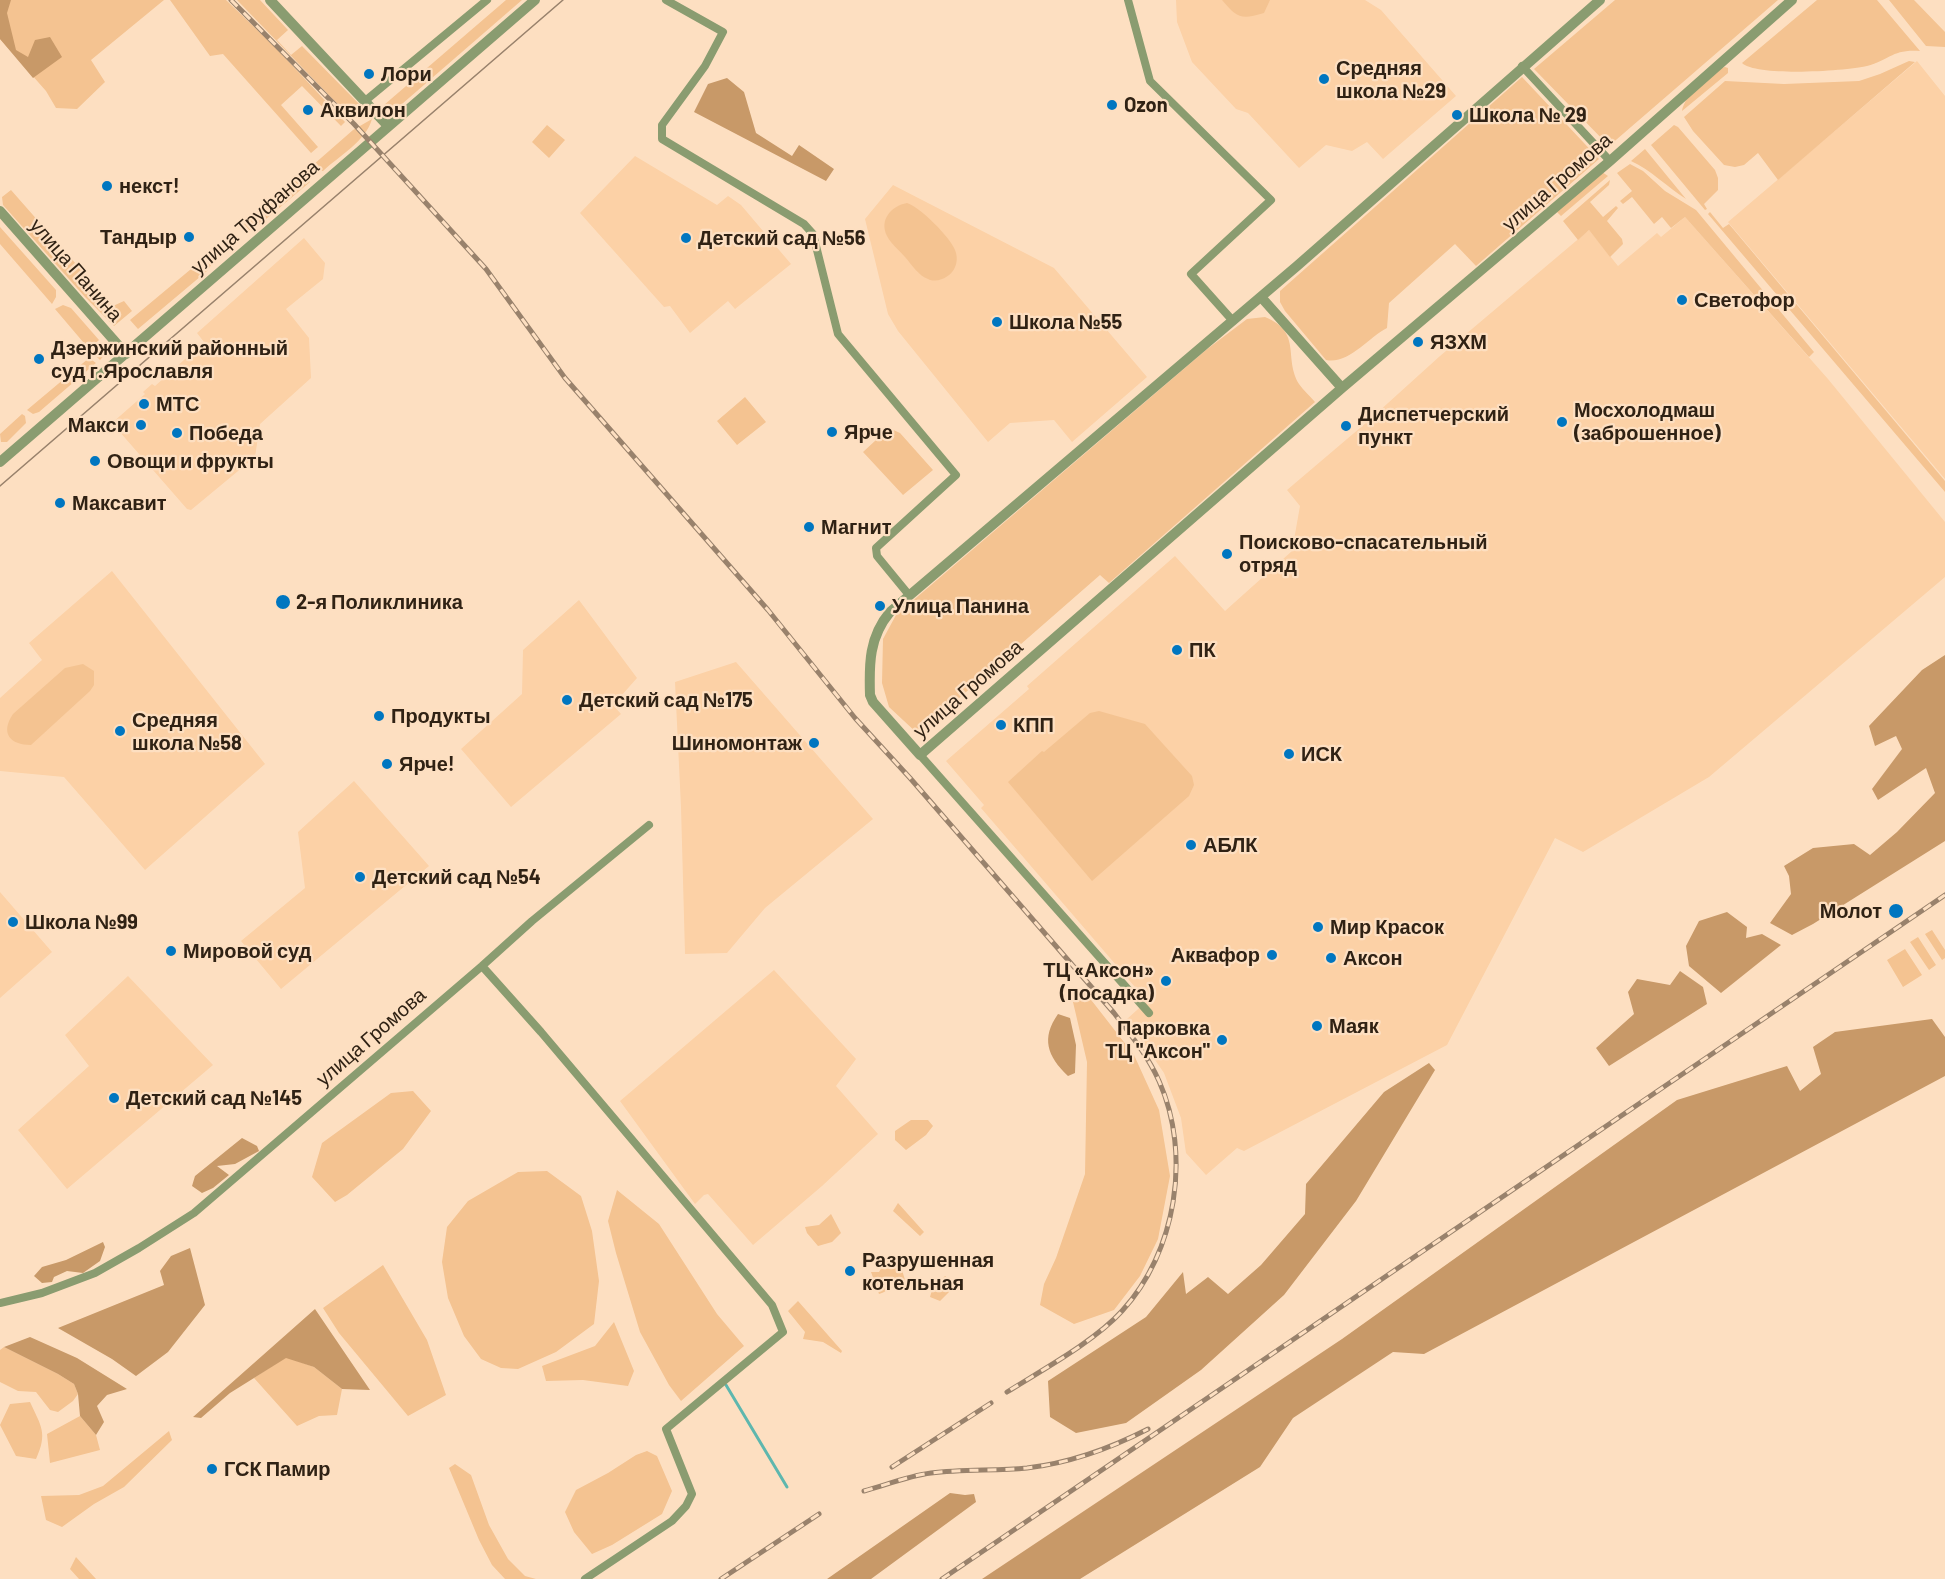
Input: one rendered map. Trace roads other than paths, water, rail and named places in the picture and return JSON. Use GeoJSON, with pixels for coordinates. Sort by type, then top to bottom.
{"type":"FeatureCollection","features":[{"type":"Feature","properties":{"kind":"street"},"geometry":{"type":"LineString","coordinates":[[270,0],[388,126]]}},
{"type":"Feature","properties":{"kind":"street"},"geometry":{"type":"LineString","coordinates":[[365,101],[487,0]]}},
{"type":"Feature","properties":{"kind":"street","name":"улица Труфанова"},"geometry":{"type":"LineString","coordinates":[[0,462],[535,0]]}},
{"type":"Feature","properties":{"kind":"street"},"geometry":{"type":"LineString","coordinates":[[666,0],[723,32],[705,66],[662,125],[662,139],[804,224],[813,234],[838,334],[956,476],[876,548],[877,556],[909,595]]}},
{"type":"Feature","properties":{"kind":"street"},"geometry":{"type":"LineString","coordinates":[[1128,0],[1150,81],[1271,200],[1191,274],[1233,321]]}},
{"type":"Feature","properties":{"kind":"street","name":"улица Громова"},"geometry":{"type":"LineString","coordinates":[[1600,0],[1261,297],[890,612],[872,642],[870,695],[873,702],[920,754],[1342,388],[1610,161],[1792,0]]}},
{"type":"Feature","properties":{"kind":"street"},"geometry":{"type":"LineString","coordinates":[[1522,66],[1610,161]]}},
{"type":"Feature","properties":{"kind":"street","name":"улица Панина"},"geometry":{"type":"LineString","coordinates":[[0,211],[126,354]]}},
{"type":"Feature","properties":{"kind":"street"},"geometry":{"type":"LineString","coordinates":[[1261,297],[1342,388]]}},
{"type":"Feature","properties":{"kind":"street"},"geometry":{"type":"LineString","coordinates":[[920,754],[1149,1014]]}},
{"type":"Feature","properties":{"kind":"street","name":"улица Громова"},"geometry":{"type":"LineString","coordinates":[[0,1303],[42,1293],[95,1273],[194,1213],[580,879],[649,825]]}},
{"type":"Feature","properties":{"kind":"street"},"geometry":{"type":"LineString","coordinates":[[482,966],[541,1032],[771,1305],[783,1332],[666,1429],[692,1494],[686,1506],[672,1521],[585,1579]]}},
{"type":"Feature","properties":{"kind":"waterway"},"geometry":{"type":"LineString","coordinates":[[726,1385],[787,1487]]}},
{"type":"Feature","properties":{"kind":"tram line"},"geometry":{"type":"LineString","coordinates":[[0,486],[563,0]]}},
{"type":"Feature","properties":{"kind":"railway"},"geometry":{"type":"LineString","coordinates":[[231,0],[354,124],[486,269],[565,378],[768,610],[855,718],[1114,1013],[1150,1063],[1169,1110],[1175,1140],[1176,1171],[1173,1202],[1166,1232],[1155,1261],[1140,1287],[1111,1322],[1068,1354],[1007,1392]]}},
{"type":"Feature","properties":{"kind":"railway"},"geometry":{"type":"LineString","coordinates":[[942,1579],[1945,895]]}},
{"type":"Feature","properties":{"kind":"railway"},"geometry":{"type":"LineString","coordinates":[[892,1467],[991,1403]]}},
{"type":"Feature","properties":{"kind":"railway"},"geometry":{"type":"LineString","coordinates":[[864,1491],[905,1478],[931,1473],[1027,1468],[1059,1463],[1104,1449],[1148,1429]]}},
{"type":"Feature","properties":{"kind":"railway"},"geometry":{"type":"LineString","coordinates":[[721,1579],[819,1514]]}},
{"type":"Feature","properties":{"kind":"place","name":"Лори"},"geometry":{"type":"Point","coordinates":[369,74]}},
{"type":"Feature","properties":{"kind":"place","name":"Средняя школа №29"},"geometry":{"type":"Point","coordinates":[1324,79]}},
{"type":"Feature","properties":{"kind":"place","name":"Ozon"},"geometry":{"type":"Point","coordinates":[1112,105]}},
{"type":"Feature","properties":{"kind":"place","name":"Аквилон"},"geometry":{"type":"Point","coordinates":[308,110]}},
{"type":"Feature","properties":{"kind":"place","name":"Школа № 29"},"geometry":{"type":"Point","coordinates":[1457,115]}},
{"type":"Feature","properties":{"kind":"place","name":"некст!"},"geometry":{"type":"Point","coordinates":[107,186]}},
{"type":"Feature","properties":{"kind":"place","name":"Тандыр"},"geometry":{"type":"Point","coordinates":[189,237]}},
{"type":"Feature","properties":{"kind":"place","name":"Детский сад №56"},"geometry":{"type":"Point","coordinates":[686,238]}},
{"type":"Feature","properties":{"kind":"place","name":"Светофор"},"geometry":{"type":"Point","coordinates":[1682,300]}},
{"type":"Feature","properties":{"kind":"place","name":"Школа №55"},"geometry":{"type":"Point","coordinates":[997,322]}},
{"type":"Feature","properties":{"kind":"place","name":"ЯЗХМ"},"geometry":{"type":"Point","coordinates":[1418,342]}},
{"type":"Feature","properties":{"kind":"place","name":"Дзержинский районный суд г.Ярославля"},"geometry":{"type":"Point","coordinates":[39,359]}},
{"type":"Feature","properties":{"kind":"place","name":"МТС"},"geometry":{"type":"Point","coordinates":[144,404]}},
{"type":"Feature","properties":{"kind":"place","name":"Мосхолодмаш (заброшенное)"},"geometry":{"type":"Point","coordinates":[1562,422]}},
{"type":"Feature","properties":{"kind":"place","name":"Макси"},"geometry":{"type":"Point","coordinates":[141,425]}},
{"type":"Feature","properties":{"kind":"place","name":"Диспетчерский пункт"},"geometry":{"type":"Point","coordinates":[1346,426]}},
{"type":"Feature","properties":{"kind":"place","name":"Ярче"},"geometry":{"type":"Point","coordinates":[832,432]}},
{"type":"Feature","properties":{"kind":"place","name":"Победа"},"geometry":{"type":"Point","coordinates":[177,433]}},
{"type":"Feature","properties":{"kind":"place","name":"Овощи и фрукты"},"geometry":{"type":"Point","coordinates":[95,461]}},
{"type":"Feature","properties":{"kind":"place","name":"Максавит"},"geometry":{"type":"Point","coordinates":[60,503]}},
{"type":"Feature","properties":{"kind":"place","name":"Магнит"},"geometry":{"type":"Point","coordinates":[809,527]}},
{"type":"Feature","properties":{"kind":"place","name":"Поисково-спасательный отряд"},"geometry":{"type":"Point","coordinates":[1227,554]}},
{"type":"Feature","properties":{"kind":"place","name":"2-я Поликлиника"},"geometry":{"type":"Point","coordinates":[283,602]}},
{"type":"Feature","properties":{"kind":"place","name":"Улица Панина"},"geometry":{"type":"Point","coordinates":[880,606]}},
{"type":"Feature","properties":{"kind":"place","name":"ПК"},"geometry":{"type":"Point","coordinates":[1177,650]}},
{"type":"Feature","properties":{"kind":"place","name":"Детский сад №175"},"geometry":{"type":"Point","coordinates":[567,700]}},
{"type":"Feature","properties":{"kind":"place","name":"Продукты"},"geometry":{"type":"Point","coordinates":[379,716]}},
{"type":"Feature","properties":{"kind":"place","name":"КПП"},"geometry":{"type":"Point","coordinates":[1001,725]}},
{"type":"Feature","properties":{"kind":"place","name":"Средняя школа №58"},"geometry":{"type":"Point","coordinates":[120,731]}},
{"type":"Feature","properties":{"kind":"place","name":"Шиномонтаж"},"geometry":{"type":"Point","coordinates":[814,743]}},
{"type":"Feature","properties":{"kind":"place","name":"ИСК"},"geometry":{"type":"Point","coordinates":[1289,754]}},
{"type":"Feature","properties":{"kind":"place","name":"Ярче!"},"geometry":{"type":"Point","coordinates":[387,764]}},
{"type":"Feature","properties":{"kind":"place","name":"АБЛК"},"geometry":{"type":"Point","coordinates":[1191,845]}},
{"type":"Feature","properties":{"kind":"place","name":"Детский сад №54"},"geometry":{"type":"Point","coordinates":[360,877]}},
{"type":"Feature","properties":{"kind":"place","name":"Молот"},"geometry":{"type":"Point","coordinates":[1896,911]}},
{"type":"Feature","properties":{"kind":"place","name":"Школа №99"},"geometry":{"type":"Point","coordinates":[13,922]}},
{"type":"Feature","properties":{"kind":"place","name":"Мир Красок"},"geometry":{"type":"Point","coordinates":[1318,927]}},
{"type":"Feature","properties":{"kind":"place","name":"Мировой суд"},"geometry":{"type":"Point","coordinates":[171,951]}},
{"type":"Feature","properties":{"kind":"place","name":"Аквафор"},"geometry":{"type":"Point","coordinates":[1272,955]}},
{"type":"Feature","properties":{"kind":"place","name":"Аксон"},"geometry":{"type":"Point","coordinates":[1331,958]}},
{"type":"Feature","properties":{"kind":"place","name":"ТЦ «Аксон» (посадка)"},"geometry":{"type":"Point","coordinates":[1166,981]}},
{"type":"Feature","properties":{"kind":"place","name":"Маяк"},"geometry":{"type":"Point","coordinates":[1317,1026]}},
{"type":"Feature","properties":{"kind":"place","name":"Парковка ТЦ \"Аксон\""},"geometry":{"type":"Point","coordinates":[1222,1040]}},
{"type":"Feature","properties":{"kind":"place","name":"Детский сад №145"},"geometry":{"type":"Point","coordinates":[114,1098]}},
{"type":"Feature","properties":{"kind":"place","name":"Разрушенная котельная"},"geometry":{"type":"Point","coordinates":[850,1271]}},
{"type":"Feature","properties":{"kind":"place","name":"ГСК Памир"},"geometry":{"type":"Point","coordinates":[212,1469]}}]}
